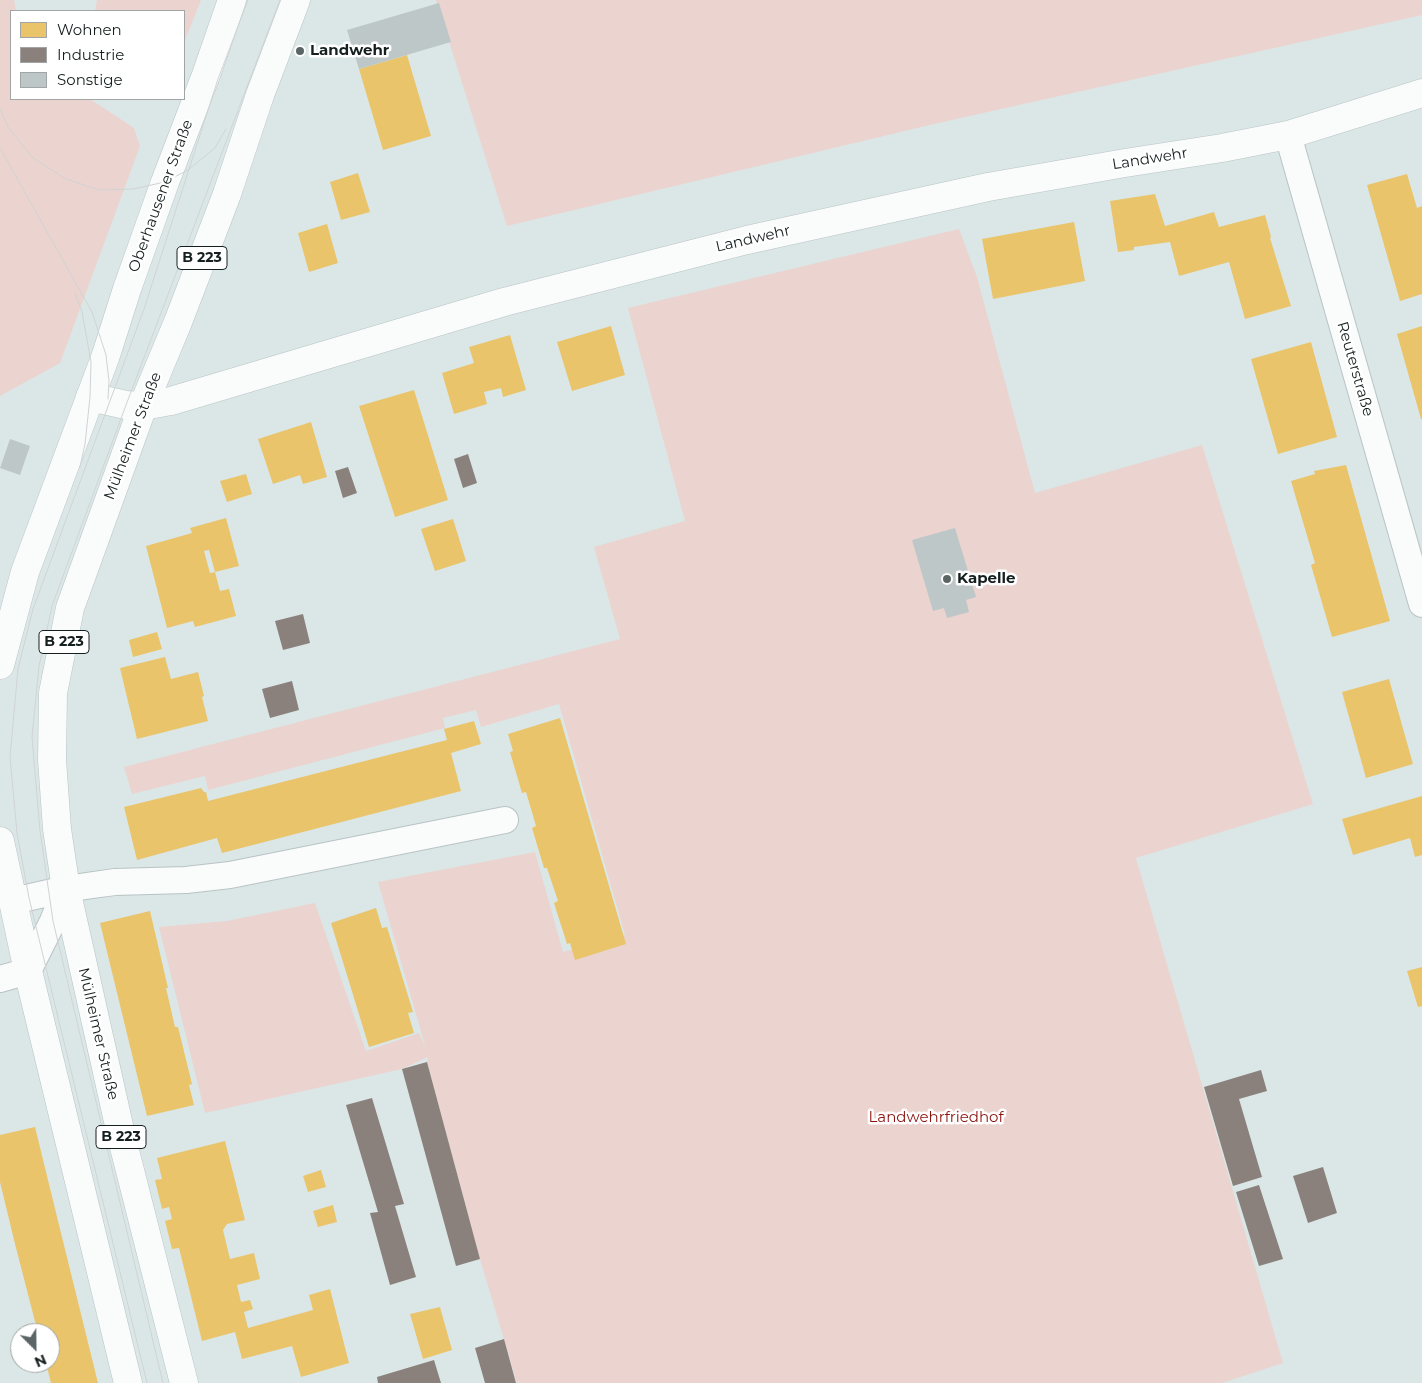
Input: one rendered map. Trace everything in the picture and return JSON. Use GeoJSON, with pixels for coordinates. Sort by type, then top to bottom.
{"type":"FeatureCollection","features":[{"type":"Feature","properties":{"kind":"main road","name":"Oberhausener Straße"},"geometry":{"type":"LineString","coordinates":[[90,397],[165,182],[206,75],[232,0]]}},
{"type":"Feature","properties":{"kind":"main road","name":"Mülheimer Straße"},"geometry":{"type":"LineString","coordinates":[[184,1383],[122,1140],[66,889],[57,829],[53,770],[53,693],[70,608],[142,406],[182,313],[296,0]]}},
{"type":"Feature","properties":{"kind":"main road","name":"Landwehr"},"geometry":{"type":"LineString","coordinates":[[90,397],[126,405],[142,406],[171,401],[504,302],[747,240],[988,187],[1222,148],[1288,135],[1422,93]]}},
{"type":"Feature","properties":{"kind":"main road"},"geometry":{"type":"LineString","coordinates":[[0,665],[24,572],[90,397]]}},
{"type":"Feature","properties":{"kind":"main road"},"geometry":{"type":"LineString","coordinates":[[0,841],[28,971],[128,1383]]}},
{"type":"Feature","properties":{"kind":"street","name":"Reuterstraße"},"geometry":{"type":"LineString","coordinates":[[1288,135],[1422,604]]}},
{"type":"Feature","properties":{"kind":"street"},"geometry":{"type":"LineString","coordinates":[[13,901],[66,889],[115,882],[186,880],[230,875],[504,820]]}},
{"type":"Feature","properties":{"kind":"street"},"geometry":{"type":"LineString","coordinates":[[0,980],[28,971],[53,921],[66,889]]}},
{"type":"Feature","properties":{"kind":"green space"},"geometry":{"type":"Polygon","coordinates":[[[0,0],[14,0],[16,10],[10,10],[10,100],[92,100],[134,128],[140,146],[60,363],[0,396],[0,0]]]}},
{"type":"Feature","properties":{"kind":"green space"},"geometry":{"type":"Polygon","coordinates":[[[97,0],[201,0],[185,40],[185,10],[95,10],[97,0]]]}},
{"type":"Feature","properties":{"kind":"green space"},"geometry":{"type":"Polygon","coordinates":[[[436,0],[1422,0],[1422,15],[934,124],[507,226],[436,0]]]}},
{"type":"Feature","properties":{"kind":"green space","name":"Landwehrfriedhof"},"geometry":{"type":"Polygon","coordinates":[[[959,229],[977,277],[1035,493],[1202,445],[1313,804],[1136,858],[1283,1363],[1222,1383],[517,1383],[480,1259],[427,1062],[428,1057],[402,1069],[205,1113],[159,927],[227,921],[315,903],[366,1051],[419,1033],[426,1049],[378,882],[535,852],[563,952],[625,935],[559,704],[481,727],[476,710],[443,718],[445,728],[208,790],[205,776],[132,794],[124,767],[620,639],[594,547],[685,521],[628,308],[959,229]]]}},
{"type":"Feature","properties":{"kind":"building: Wohnen"},"geometry":{"type":"Polygon","coordinates":[[[407,55],[431,136],[383,150],[359,69],[407,55]]]}},
{"type":"Feature","properties":{"kind":"building: Wohnen"},"geometry":{"type":"Polygon","coordinates":[[[358,173],[370,212],[341,220],[330,182],[358,173]]]}},
{"type":"Feature","properties":{"kind":"building: Wohnen"},"geometry":{"type":"Polygon","coordinates":[[[1407,174],[1417,208],[1422,206],[1422,294],[1400,301],[1367,185],[1407,174]]]}},
{"type":"Feature","properties":{"kind":"building: Wohnen"},"geometry":{"type":"Polygon","coordinates":[[[1155,194],[1165,226],[1214,212],[1219,227],[1265,215],[1270,238],[1291,306],[1245,319],[1229,262],[1179,276],[1170,242],[1134,247],[1134,250],[1118,252],[1110,201],[1155,194]]]}},
{"type":"Feature","properties":{"kind":"building: Wohnen"},"geometry":{"type":"Polygon","coordinates":[[[1074,222],[1085,281],[993,299],[982,239],[1074,222]]]}},
{"type":"Feature","properties":{"kind":"building: Wohnen"},"geometry":{"type":"Polygon","coordinates":[[[327,224],[338,263],[309,272],[298,233],[327,224]]]}},
{"type":"Feature","properties":{"kind":"building: Wohnen"},"geometry":{"type":"Polygon","coordinates":[[[611,326],[625,375],[572,391],[557,342],[611,326]]]}},
{"type":"Feature","properties":{"kind":"building: Wohnen"},"geometry":{"type":"Polygon","coordinates":[[[1422,326],[1422,419],[1421,419],[1397,334],[1422,326]]]}},
{"type":"Feature","properties":{"kind":"building: Wohnen"},"geometry":{"type":"Polygon","coordinates":[[[510,335],[526,390],[503,397],[501,388],[484,392],[487,404],[454,414],[442,373],[474,363],[469,347],[510,335]]]}},
{"type":"Feature","properties":{"kind":"building: Wohnen"},"geometry":{"type":"Polygon","coordinates":[[[1311,342],[1337,437],[1278,454],[1251,359],[1311,342]]]}},
{"type":"Feature","properties":{"kind":"building: Wohnen"},"geometry":{"type":"Polygon","coordinates":[[[414,390],[448,500],[395,517],[359,406],[414,390]]]}},
{"type":"Feature","properties":{"kind":"building: Wohnen"},"geometry":{"type":"Polygon","coordinates":[[[311,422],[327,477],[303,484],[300,475],[273,484],[258,439],[311,422]]]}},
{"type":"Feature","properties":{"kind":"building: Wohnen"},"geometry":{"type":"Polygon","coordinates":[[[1346,465],[1390,621],[1332,637],[1311,565],[1315,563],[1291,481],[1315,474],[1314,471],[1346,465]]]}},
{"type":"Feature","properties":{"kind":"building: Wohnen"},"geometry":{"type":"Polygon","coordinates":[[[246,474],[252,494],[227,502],[220,481],[246,474]]]}},
{"type":"Feature","properties":{"kind":"building: Wohnen"},"geometry":{"type":"Polygon","coordinates":[[[226,518],[239,566],[215,572],[220,591],[229,589],[236,616],[195,627],[193,621],[167,628],[146,546],[192,533],[190,528],[226,518]],[[209,550],[204,551],[210,573],[215,572],[209,550]]]}},
{"type":"Feature","properties":{"kind":"building: Wohnen"},"geometry":{"type":"Polygon","coordinates":[[[453,519],[466,561],[435,571],[421,529],[453,519]]]}},
{"type":"Feature","properties":{"kind":"building: Wohnen"},"geometry":{"type":"Polygon","coordinates":[[[157,632],[162,649],[133,657],[129,640],[157,632]]]}},
{"type":"Feature","properties":{"kind":"building: Wohnen"},"geometry":{"type":"Polygon","coordinates":[[[165,657],[171,679],[198,672],[208,721],[137,739],[120,668],[165,657]]]}},
{"type":"Feature","properties":{"kind":"building: Wohnen"},"geometry":{"type":"Polygon","coordinates":[[[1389,679],[1413,764],[1366,778],[1342,692],[1389,679]]]}},
{"type":"Feature","properties":{"kind":"building: Wohnen"},"geometry":{"type":"Polygon","coordinates":[[[560,718],[626,944],[575,960],[570,943],[567,944],[554,903],[558,901],[547,868],[544,868],[532,828],[536,826],[526,792],[522,793],[510,752],[513,751],[508,734],[560,718]]]}},
{"type":"Feature","properties":{"kind":"building: Wohnen"},"geometry":{"type":"Polygon","coordinates":[[[474,721],[481,744],[451,753],[461,791],[222,853],[217,838],[137,860],[124,807],[201,788],[206,792],[208,801],[447,740],[444,729],[474,721]]]}},
{"type":"Feature","properties":{"kind":"building: Wohnen"},"geometry":{"type":"Polygon","coordinates":[[[1422,796],[1422,855],[1415,857],[1410,838],[1353,855],[1342,819],[1422,796]]]}},
{"type":"Feature","properties":{"kind":"building: Wohnen"},"geometry":{"type":"Polygon","coordinates":[[[376,908],[382,928],[387,927],[413,1012],[408,1013],[414,1033],[369,1047],[331,923],[376,908]]]}},
{"type":"Feature","properties":{"kind":"building: Wohnen"},"geometry":{"type":"Polygon","coordinates":[[[150,911],[175,1027],[178,1027],[192,1084],[189,1085],[194,1105],[147,1116],[100,923],[150,911]]]}},
{"type":"Feature","properties":{"kind":"building: Wohnen"},"geometry":{"type":"Polygon","coordinates":[[[1422,967],[1422,1006],[1418,1007],[1407,971],[1422,967]]]}},
{"type":"Feature","properties":{"kind":"building: Wohnen"},"geometry":{"type":"Polygon","coordinates":[[[35,1127],[98,1383],[51,1383],[48,1373],[60,1373],[60,1323],[35,1323],[0,1182],[0,1135],[35,1127]]]}},
{"type":"Feature","properties":{"kind":"building: Wohnen"},"geometry":{"type":"Polygon","coordinates":[[[225,1141],[245,1220],[227,1224],[223,1230],[230,1259],[254,1253],[260,1279],[237,1285],[241,1302],[250,1300],[253,1309],[244,1312],[248,1328],[313,1310],[309,1295],[330,1289],[349,1363],[301,1377],[292,1346],[242,1359],[235,1332],[202,1341],[179,1248],[172,1249],[165,1221],[172,1219],[169,1207],[162,1209],[155,1180],[162,1179],[157,1158],[225,1141]]]}},
{"type":"Feature","properties":{"kind":"building: Wohnen"},"geometry":{"type":"Polygon","coordinates":[[[321,1170],[326,1187],[308,1192],[303,1176],[321,1170]]]}},
{"type":"Feature","properties":{"kind":"building: Wohnen"},"geometry":{"type":"Polygon","coordinates":[[[333,1205],[337,1222],[318,1227],[313,1211],[333,1205]]]}},
{"type":"Feature","properties":{"kind":"building: Wohnen"},"geometry":{"type":"Polygon","coordinates":[[[440,1307],[452,1350],[423,1359],[410,1314],[440,1307]]]}},
{"type":"Feature","properties":{"kind":"building: Industrie"},"geometry":{"type":"Polygon","coordinates":[[[468,454],[477,483],[463,488],[454,459],[468,454]]]}},
{"type":"Feature","properties":{"kind":"building: Industrie"},"geometry":{"type":"Polygon","coordinates":[[[348,467],[357,493],[343,498],[335,471],[348,467]]]}},
{"type":"Feature","properties":{"kind":"building: Industrie"},"geometry":{"type":"Polygon","coordinates":[[[303,614],[310,643],[283,650],[275,621],[303,614]]]}},
{"type":"Feature","properties":{"kind":"building: Industrie"},"geometry":{"type":"Polygon","coordinates":[[[292,681],[299,710],[270,718],[262,689],[292,681]]]}},
{"type":"Feature","properties":{"kind":"building: Industrie"},"geometry":{"type":"Polygon","coordinates":[[[427,1062],[480,1259],[456,1266],[402,1069],[427,1062]]]}},
{"type":"Feature","properties":{"kind":"building: Industrie"},"geometry":{"type":"Polygon","coordinates":[[[1261,1070],[1267,1091],[1239,1099],[1262,1177],[1233,1186],[1204,1087],[1261,1070]]]}},
{"type":"Feature","properties":{"kind":"building: Industrie"},"geometry":{"type":"Polygon","coordinates":[[[372,1098],[404,1204],[395,1206],[416,1277],[390,1285],[370,1213],[378,1212],[346,1105],[372,1098]]]}},
{"type":"Feature","properties":{"kind":"building: Industrie"},"geometry":{"type":"Polygon","coordinates":[[[1323,1167],[1337,1213],[1308,1223],[1293,1176],[1323,1167]]]}},
{"type":"Feature","properties":{"kind":"building: Industrie"},"geometry":{"type":"Polygon","coordinates":[[[1259,1185],[1283,1259],[1259,1266],[1236,1192],[1259,1185]]]}},
{"type":"Feature","properties":{"kind":"building: Industrie"},"geometry":{"type":"Polygon","coordinates":[[[504,1339],[516,1383],[485,1383],[475,1348],[504,1339]]]}},
{"type":"Feature","properties":{"kind":"building: Industrie"},"geometry":{"type":"Polygon","coordinates":[[[434,1360],[441,1383],[378,1383],[377,1377],[434,1360]]]}},
{"type":"Feature","properties":{"kind":"building: Sonstige"},"geometry":{"type":"Polygon","coordinates":[[[439,3],[451,42],[359,69],[347,30],[439,3]]]}},
{"type":"Feature","properties":{"kind":"building: Sonstige"},"geometry":{"type":"Polygon","coordinates":[[[10,439],[30,446],[20,475],[0,468],[10,439]]]}},
{"type":"Feature","properties":{"kind":"building: Sonstige","name":"Kapelle"},"geometry":{"type":"Polygon","coordinates":[[[955,528],[976,597],[966,600],[969,612],[947,618],[944,608],[933,611],[912,540],[955,528]]]}},
{"type":"Feature","properties":{"kind":"tram line"},"geometry":{"type":"LineString","coordinates":[[147,1383],[29,898],[17,833],[10,757],[18,669],[33,609],[144,309],[218,79],[248,0]]}},
{"type":"Feature","properties":{"kind":"tram line"},"geometry":{"type":"LineString","coordinates":[[163,1383],[53,921],[40,831],[32,737],[39,666],[52,606],[126,405],[280,0]]}},
{"type":"Feature","properties":{"kind":"tram line"},"geometry":{"type":"LineString","coordinates":[[0,109],[8,127],[33,158],[66,179],[99,190],[133,189],[165,182],[188,170],[215,148],[226,129]]}},
{"type":"Feature","properties":{"kind":"tram line"},"geometry":{"type":"LineString","coordinates":[[0,148],[92,312],[106,355],[109,381],[108,399]]}},
{"type":"Feature","properties":{"kind":"tram line"},"geometry":{"type":"LineString","coordinates":[[75,293],[82,312],[91,362],[90,397],[85,444],[80,467]]}},
{"type":"Feature","properties":{"kind":"place","name":"Landwehr"},"geometry":{"type":"Point","coordinates":[300,51]}},
{"type":"Feature","properties":{"kind":"place","name":"Kapelle"},"geometry":{"type":"Point","coordinates":[947,579]}}]}
